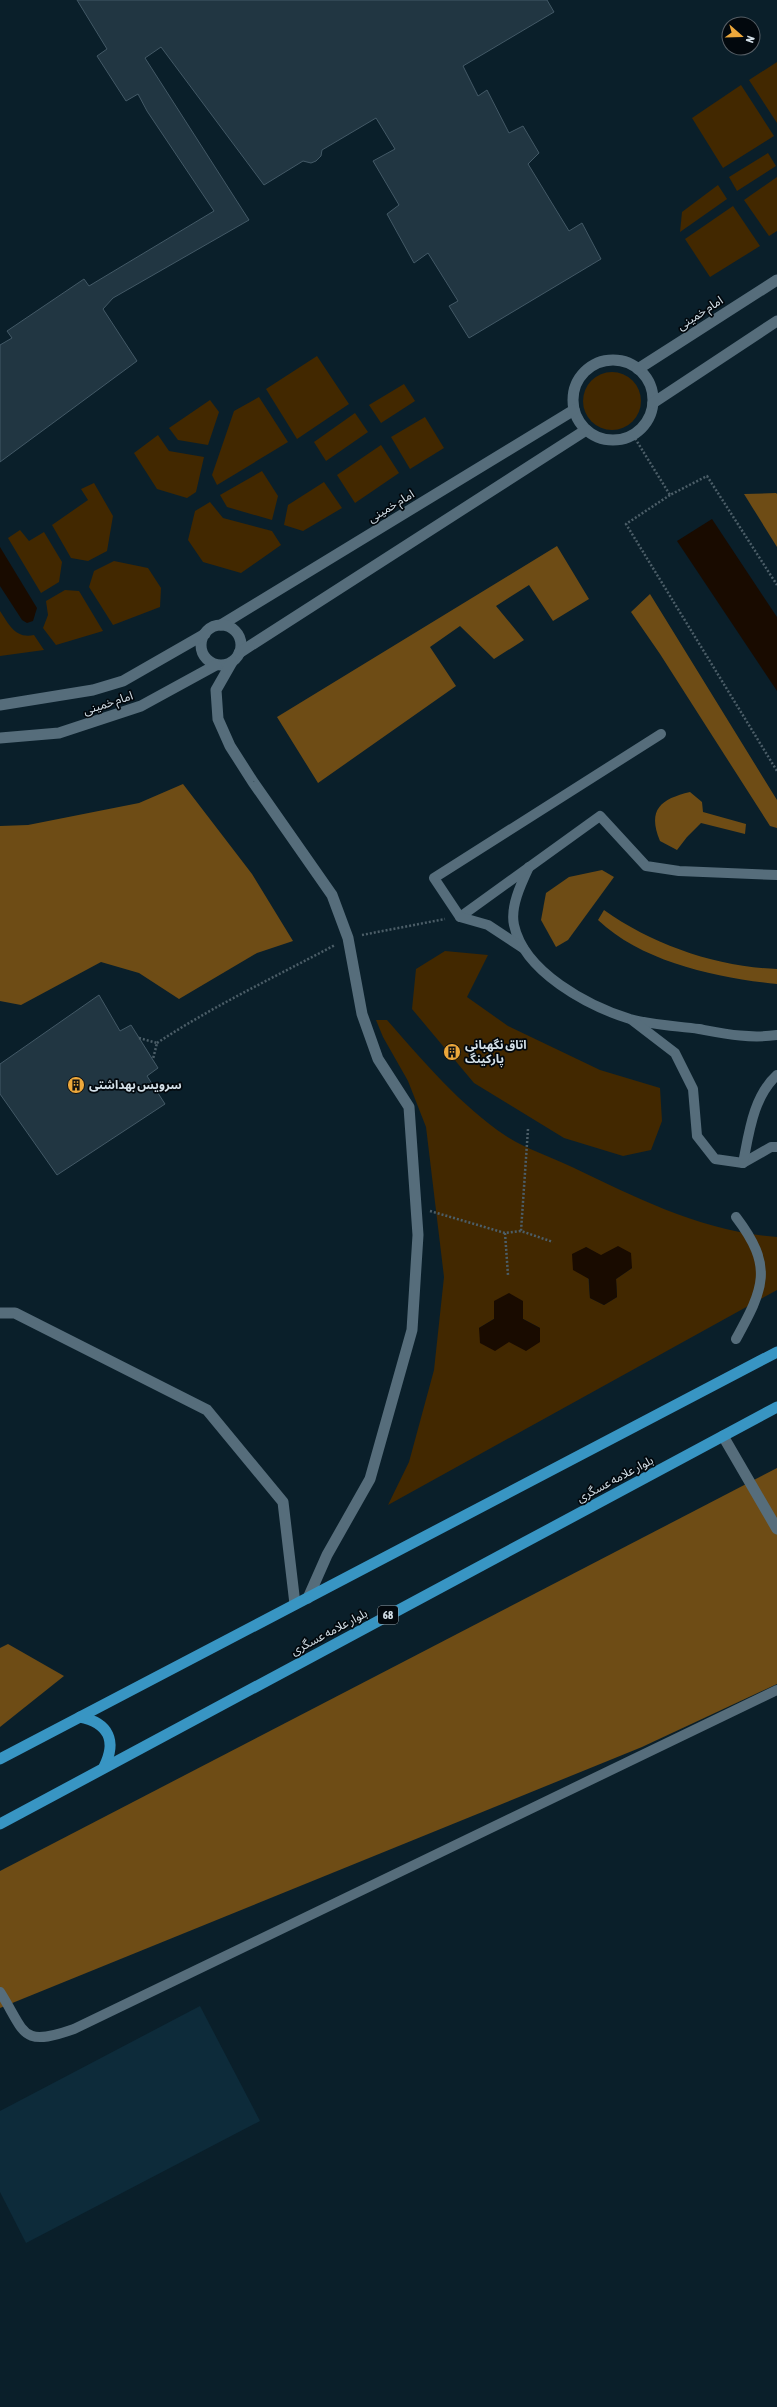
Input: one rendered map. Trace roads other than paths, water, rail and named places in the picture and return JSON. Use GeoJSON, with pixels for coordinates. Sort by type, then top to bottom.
{"type":"FeatureCollection","features":[{"type":"Feature","properties":{"kind":"highway"},"geometry":{"type":"LineString","coordinates":[[0,1759],[777,1352]]}},
{"type":"Feature","properties":{"kind":"highway","name":"بلوار علامه عسگری"},"geometry":{"type":"LineString","coordinates":[[0,1824],[777,1407]]}},
{"type":"Feature","properties":{"kind":"highway"},"geometry":{"type":"LineString","coordinates":[[80,1717],[94,1720],[104,1729],[110,1741],[110,1754],[104,1767]]}},
{"type":"Feature","properties":{"kind":"street","name":"امام خمینی"},"geometry":{"type":"LineString","coordinates":[[638,369],[777,280]]}},
{"type":"Feature","properties":{"kind":"street"},"geometry":{"type":"LineString","coordinates":[[653,403],[777,321]]}},
{"type":"Feature","properties":{"kind":"street"},"geometry":{"type":"LineString","coordinates":[[615,361],[627,363],[638,369],[646,379],[651,390],[653,403],[650,416],[643,427],[633,435],[621,440],[608,440],[596,437],[586,430],[574,410],[573,398],[576,386],[582,375],[592,367],[603,362],[615,361]]}},
{"type":"Feature","properties":{"kind":"street","name":"امام خمینی"},"geometry":{"type":"LineString","coordinates":[[221,625],[574,410]]}},
{"type":"Feature","properties":{"kind":"street"},"geometry":{"type":"LineString","coordinates":[[308,1598],[327,1555],[370,1479],[412,1330],[418,1236],[409,1107],[378,1059],[362,1014],[348,938],[332,895],[253,782],[230,746],[218,720],[216,690],[236,657],[241,647],[238,634],[233,629],[221,625],[214,626],[202,639],[202,652],[205,658],[216,665],[236,657],[586,430]]}},
{"type":"Feature","properties":{"kind":"street","name":"امام خمینی"},"geometry":{"type":"LineString","coordinates":[[0,705],[93,690],[123,681],[205,634]]}},
{"type":"Feature","properties":{"kind":"street","name":"امام خمینی"},"geometry":{"type":"LineString","coordinates":[[0,738],[59,733],[141,706],[216,665]]}},
{"type":"Feature","properties":{"kind":"street"},"geometry":{"type":"LineString","coordinates":[[0,1313],[15,1312],[207,1410],[283,1502],[295,1604]]}},
{"type":"Feature","properties":{"kind":"street"},"geometry":{"type":"LineString","coordinates":[[723,1436],[777,1529]]}},
{"type":"Feature","properties":{"kind":"lane"},"geometry":{"type":"LineString","coordinates":[[661,734],[434,878],[460,917],[488,925],[523,948],[543,973],[589,1001],[630,1019],[675,1053],[693,1089],[697,1136],[715,1159],[743,1163],[771,1147],[777,1147]]}},
{"type":"Feature","properties":{"kind":"lane"},"geometry":{"type":"LineString","coordinates":[[460,917],[600,816],[646,866],[679,871],[777,875]]}},
{"type":"Feature","properties":{"kind":"lane"},"geometry":{"type":"LineString","coordinates":[[523,948],[514,924],[520,886],[529,867]]}},
{"type":"Feature","properties":{"kind":"lane"},"geometry":{"type":"LineString","coordinates":[[630,1019],[756,1038],[777,1036]]}},
{"type":"Feature","properties":{"kind":"lane"},"geometry":{"type":"LineString","coordinates":[[743,1163],[751,1123],[758,1104],[777,1075]]}},
{"type":"Feature","properties":{"kind":"lane"},"geometry":{"type":"LineString","coordinates":[[736,1216],[756,1247],[761,1267],[761,1285],[754,1304],[736,1339]]}},
{"type":"Feature","properties":{"kind":"lane"},"geometry":{"type":"LineString","coordinates":[[0,1992],[19,2024],[29,2035],[44,2038],[74,2029],[777,1690]]}},
{"type":"Feature","properties":{"kind":"place","name":"اتاق نگهبانی پارکینگ"},"geometry":{"type":"Point","coordinates":[452,1052]}},
{"type":"Feature","properties":{"kind":"place","name":"سرویس بهداشتی"},"geometry":{"type":"Point","coordinates":[76,1085]}}]}
